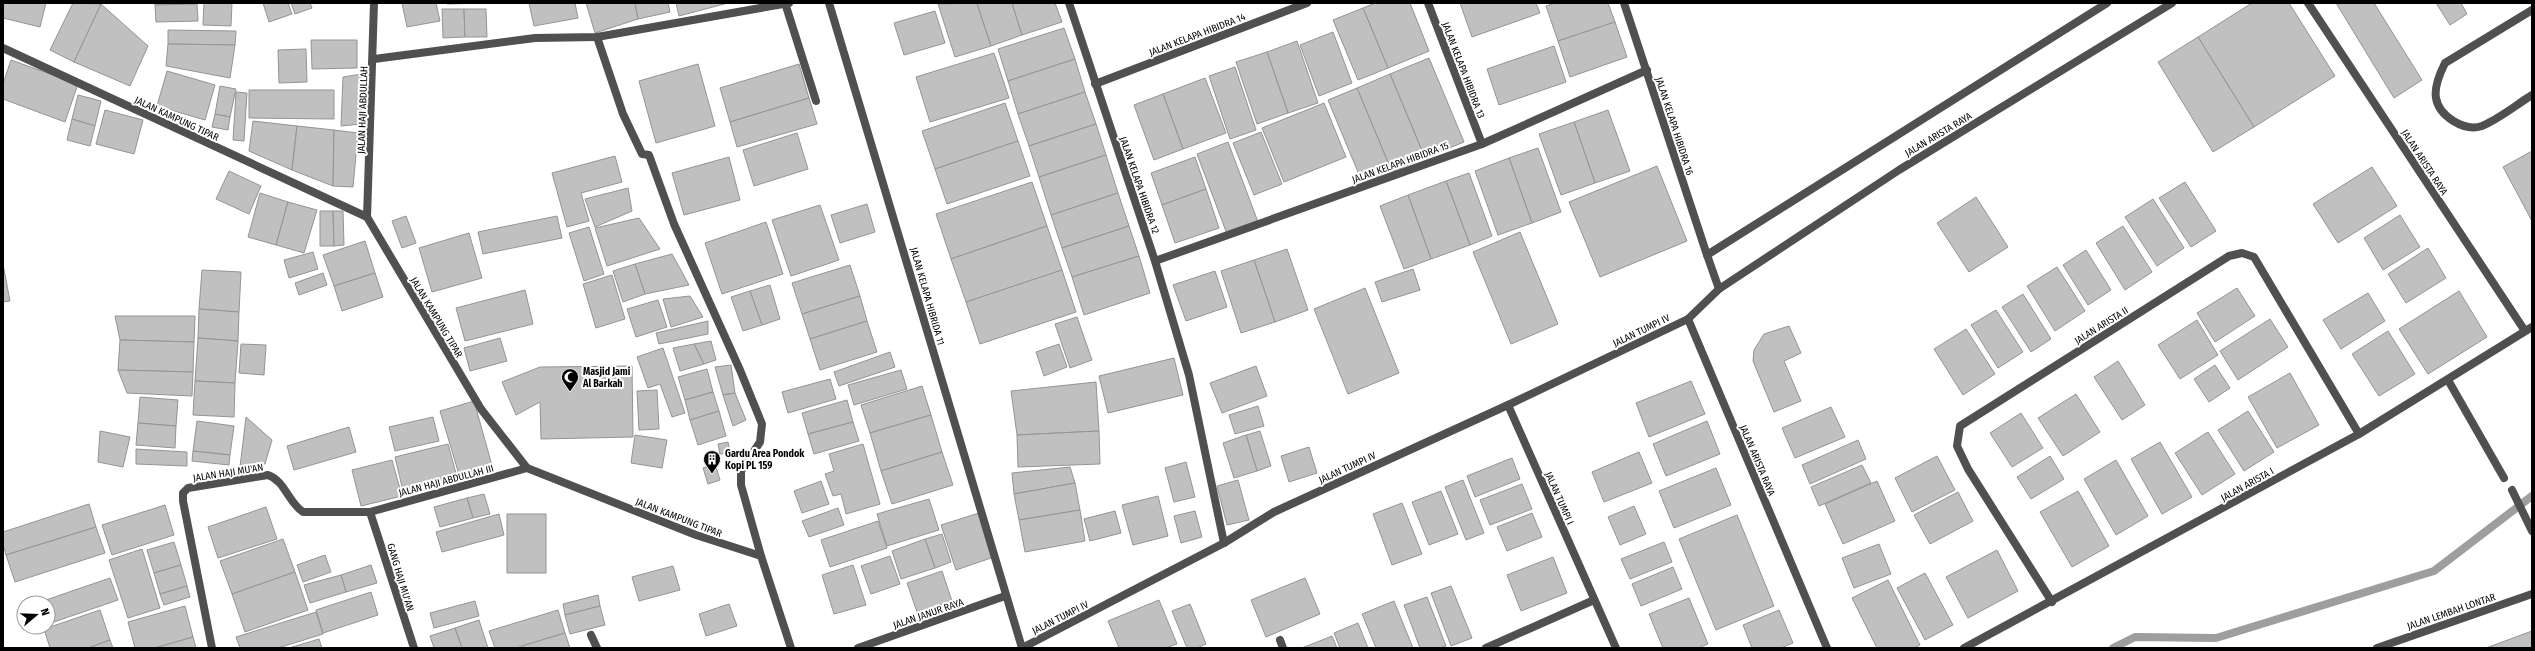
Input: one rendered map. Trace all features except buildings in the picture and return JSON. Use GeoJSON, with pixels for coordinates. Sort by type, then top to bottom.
{"type":"FeatureCollection","features":[{"type":"Feature","properties":{"kind":"street","name":"JALAN HAJI ABDULLAH"},"geometry":{"type":"LineString","coordinates":[[367,217],[374,59],[374,3]]}},
{"type":"Feature","properties":{"kind":"street"},"geometry":{"type":"LineString","coordinates":[[374,59],[535,38],[596,37],[786,3],[816,101]]}},
{"type":"Feature","properties":{"kind":"street","name":"JALAN KELAPA HIBRIDA 11"},"geometry":{"type":"LineString","coordinates":[[829,3],[877,158],[1022,648]]}},
{"type":"Feature","properties":{"kind":"street","name":"JALAN KELAPA HIBIDRA 12"},"geometry":{"type":"LineString","coordinates":[[1069,3],[1155,261],[1189,374],[1224,543]]}},
{"type":"Feature","properties":{"kind":"street","name":"JALAN KELAPA HIBIDRA 14"},"geometry":{"type":"LineString","coordinates":[[1095,84],[1307,3]]}},
{"type":"Feature","properties":{"kind":"street","name":"JALAN KELAPA HIBIDRA 13"},"geometry":{"type":"LineString","coordinates":[[1428,3],[1482,144]]}},
{"type":"Feature","properties":{"kind":"street","name":"JALAN KELAPA HIBIDRA 16"},"geometry":{"type":"LineString","coordinates":[[1624,3],[1707,255]]}},
{"type":"Feature","properties":{"kind":"street","name":"JALAN ARISTA RAYA"},"geometry":{"type":"LineString","coordinates":[[1707,255],[2106,3]]}},
{"type":"Feature","properties":{"kind":"street","name":"JALAN ARISTA RAYA"},"geometry":{"type":"LineString","coordinates":[[1827,648],[1688,319],[1719,289],[1899,170],[2172,3]]}},
{"type":"Feature","properties":{"kind":"street","name":"JALAN ARISTA RAYA"},"geometry":{"type":"LineString","coordinates":[[2308,3],[2528,329]]}},
{"type":"Feature","properties":{"kind":"street"},"geometry":{"type":"LineString","coordinates":[[2532,10],[2445,63],[2438,76],[2436,98],[2442,113],[2460,125],[2481,126],[2532,95]]}},
{"type":"Feature","properties":{"kind":"street"},"geometry":{"type":"LineString","coordinates":[[596,37],[623,114],[642,154],[649,154],[674,224],[740,370],[762,424],[760,442],[741,471],[741,485],[761,556],[791,648]]}},
{"type":"Feature","properties":{"kind":"street","name":"JALAN KAMPUNG TIPAR"},"geometry":{"type":"LineString","coordinates":[[3,48],[367,217],[481,409],[528,468],[696,535],[761,556]]}},
{"type":"Feature","properties":{"kind":"street","name":"JALAN KELAPA HIBIDRA 15"},"geometry":{"type":"LineString","coordinates":[[1155,261],[1482,144],[1647,70]]}},
{"type":"Feature","properties":{"kind":"street","name":"JALAN ARISTA II"},"geometry":{"type":"LineString","coordinates":[[2052,602],[1968,469],[1957,446],[1960,426],[2229,256],[2242,254],[2254,257],[2359,434]]}},
{"type":"Feature","properties":{"kind":"street"},"geometry":{"type":"LineString","coordinates":[[1707,255],[1719,289]]}},
{"type":"Feature","properties":{"kind":"street","name":"JALAN TUMPI IV"},"geometry":{"type":"LineString","coordinates":[[1022,648],[1224,543],[1274,512],[1508,405],[1688,319]]}},
{"type":"Feature","properties":{"kind":"street","name":"JALAN ARISTA I"},"geometry":{"type":"LineString","coordinates":[[1964,648],[2052,602],[2359,434],[2528,329]]}},
{"type":"Feature","properties":{"kind":"street"},"geometry":{"type":"LineString","coordinates":[[2448,380],[2504,478]]}},
{"type":"Feature","properties":{"kind":"street","name":"JALAN TUMPI I"},"geometry":{"type":"LineString","coordinates":[[1508,405],[1616,648]]}},
{"type":"Feature","properties":{"kind":"street","name":"JALAN HAJI ABDULLAH III"},"geometry":{"type":"LineString","coordinates":[[370,512],[528,468]]}},
{"type":"Feature","properties":{"kind":"street","name":"JALAN HAJI MU'AN"},"geometry":{"type":"LineString","coordinates":[[212,648],[183,501],[183,493],[188,488],[268,475],[279,481],[296,508],[303,512],[370,512]]}},
{"type":"Feature","properties":{"kind":"street"},"geometry":{"type":"LineString","coordinates":[[2512,490],[2532,531]]}},
{"type":"Feature","properties":{"kind":"street","name":"GANG HAJI MU'AN"},"geometry":{"type":"LineString","coordinates":[[370,512],[414,648]]}},
{"type":"Feature","properties":{"kind":"street","name":"JALAN LEMBAH LONTAR"},"geometry":{"type":"LineString","coordinates":[[2377,648],[2532,594]]}},
{"type":"Feature","properties":{"kind":"street","name":"JALAN JANUR RAYA"},"geometry":{"type":"LineString","coordinates":[[858,648],[1006,596]]}},
{"type":"Feature","properties":{"kind":"street"},"geometry":{"type":"LineString","coordinates":[[1486,648],[1594,600]]}},
{"type":"Feature","properties":{"kind":"street"},"geometry":{"type":"LineString","coordinates":[[592,635],[597,648]]}},
{"type":"Feature","properties":{"kind":"waterway"},"geometry":{"type":"LineString","coordinates":[[2113,648],[2135,637],[2216,638],[2434,571],[2532,496]]}},
{"type":"Feature","properties":{"kind":"place","name":"Masjid Jami Al Barkah"},"geometry":{"type":"Point","coordinates":[570,392]}},
{"type":"Feature","properties":{"kind":"place","name":"Gardu Area Pondok Kopi PL 159"},"geometry":{"type":"Point","coordinates":[712,474]}}]}
